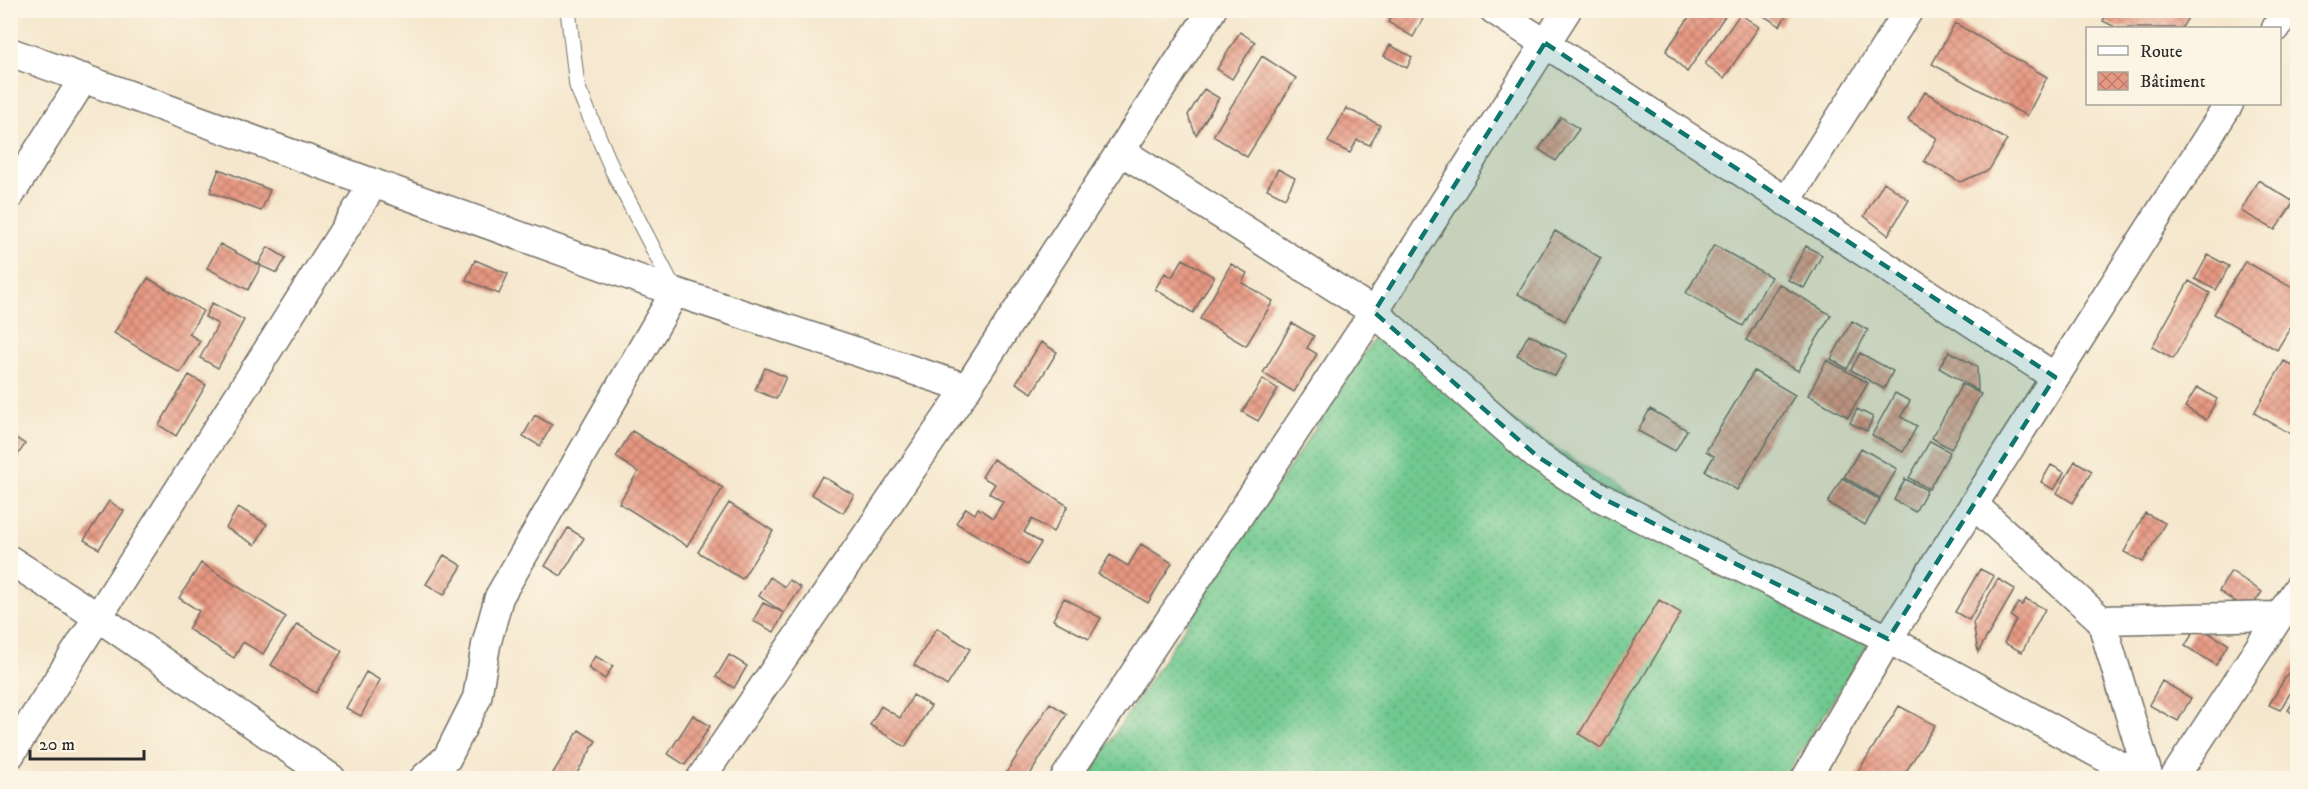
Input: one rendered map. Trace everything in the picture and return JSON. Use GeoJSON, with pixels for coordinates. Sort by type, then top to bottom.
{"type":"FeatureCollection","features":[{"type":"Feature","properties":{"kind":"street"},"geometry":{"type":"LineString","coordinates":[[701,778],[967,387],[1212,10]]}},
{"type":"Feature","properties":{"kind":"street"},"geometry":{"type":"LineString","coordinates":[[1494,10],[2055,377]]}},
{"type":"Feature","properties":{"kind":"street"},"geometry":{"type":"LineString","coordinates":[[1065,778],[1374,312],[1567,10]]}},
{"type":"Feature","properties":{"kind":"street"},"geometry":{"type":"LineString","coordinates":[[1786,202],[1909,10]]}},
{"type":"Feature","properties":{"kind":"street"},"geometry":{"type":"LineString","coordinates":[[2277,27],[2288,10]]}},
{"type":"Feature","properties":{"kind":"street"},"geometry":{"type":"LineString","coordinates":[[10,52],[675,292],[967,387]]}},
{"type":"Feature","properties":{"kind":"street"},"geometry":{"type":"LineString","coordinates":[[10,195],[84,78]]}},
{"type":"Feature","properties":{"kind":"street"},"geometry":{"type":"LineString","coordinates":[[1806,778],[1888,639],[2228,105]]}},
{"type":"Feature","properties":{"kind":"street"},"geometry":{"type":"LineString","coordinates":[[1121,151],[1374,312],[1537,456],[1598,496],[1888,639],[2143,778]]}},
{"type":"Feature","properties":{"kind":"street"},"geometry":{"type":"LineString","coordinates":[[10,755],[374,183]]}},
{"type":"Feature","properties":{"kind":"street"},"geometry":{"type":"LineString","coordinates":[[424,778],[447,758],[477,698],[486,645],[499,597],[675,292]]}},
{"type":"Feature","properties":{"kind":"street"},"geometry":{"type":"LineString","coordinates":[[1974,505],[2101,620],[2149,778]]}},
{"type":"Feature","properties":{"kind":"street"},"geometry":{"type":"LineString","coordinates":[[10,560],[98,617],[331,778]]}},
{"type":"Feature","properties":{"kind":"street"},"geometry":{"type":"LineString","coordinates":[[2174,778],[2298,588]]}},
{"type":"Feature","properties":{"kind":"street"},"geometry":{"type":"LineString","coordinates":[[2101,620],[2279,616]]}},
{"type":"Feature","properties":{"kind":"lane"},"geometry":{"type":"LineString","coordinates":[[568,10],[577,86],[614,171],[675,292]]}},
{"type":"Feature","properties":{"kind":"highlighted area"},"geometry":{"type":"Polygon","coordinates":[[[1545,43],[2055,377],[1888,639],[1598,496],[1537,456],[1374,312],[1545,43]]]}},
{"type":"Feature","properties":{"kind":"green space"},"geometry":{"type":"Polygon","coordinates":[[[1376,335],[1868,645],[1784,778],[1086,778],[1376,335]]]}},
{"type":"Feature","properties":{"kind":"building"},"geometry":{"type":"Polygon","coordinates":[[[1394,10],[1422,10],[1426,13],[1413,37],[1388,22],[1394,10]]]}},
{"type":"Feature","properties":{"kind":"building"},"geometry":{"type":"Polygon","coordinates":[[[1694,10],[1729,10],[1687,72],[1666,51],[1694,10]]]}},
{"type":"Feature","properties":{"kind":"building"},"geometry":{"type":"Polygon","coordinates":[[[1754,10],[1789,10],[1780,26],[1754,10]]]}},
{"type":"Feature","properties":{"kind":"building"},"geometry":{"type":"Polygon","coordinates":[[[2109,10],[2192,10],[2183,27],[2115,27],[2103,21],[2109,10]]]}},
{"type":"Feature","properties":{"kind":"building"},"geometry":{"type":"Polygon","coordinates":[[[1740,14],[1759,27],[1724,78],[1705,64],[1740,14]]]}},
{"type":"Feature","properties":{"kind":"building"},"geometry":{"type":"Polygon","coordinates":[[[1955,23],[2047,77],[2027,116],[1932,64],[1955,23]]]}},
{"type":"Feature","properties":{"kind":"building"},"geometry":{"type":"Polygon","coordinates":[[[1240,32],[1255,42],[1232,79],[1217,69],[1240,32]]]}},
{"type":"Feature","properties":{"kind":"building"},"geometry":{"type":"Polygon","coordinates":[[[1390,45],[1412,57],[1407,68],[1384,56],[1390,45]]]}},
{"type":"Feature","properties":{"kind":"building"},"geometry":{"type":"Polygon","coordinates":[[[1262,56],[1296,78],[1247,157],[1213,136],[1262,56]]]}},
{"type":"Feature","properties":{"kind":"building"},"geometry":{"type":"Polygon","coordinates":[[[1204,89],[1219,98],[1196,135],[1188,115],[1204,89]]]}},
{"type":"Feature","properties":{"kind":"building"},"geometry":{"type":"Polygon","coordinates":[[[1925,92],[2007,140],[1989,170],[1960,182],[1924,161],[1937,138],[1908,120],[1925,92]]]}},
{"type":"Feature","properties":{"kind":"building"},"geometry":{"type":"Polygon","coordinates":[[[1346,108],[1380,125],[1370,145],[1357,140],[1350,153],[1328,142],[1346,108]]]}},
{"type":"Feature","properties":{"kind":"building"},"geometry":{"type":"Polygon","coordinates":[[[1561,117],[1579,129],[1556,161],[1539,149],[1561,117]]]}},
{"type":"Feature","properties":{"kind":"building"},"geometry":{"type":"Polygon","coordinates":[[[219,169],[270,190],[261,211],[210,192],[219,169]]]}},
{"type":"Feature","properties":{"kind":"building"},"geometry":{"type":"Polygon","coordinates":[[[1278,169],[1295,178],[1285,198],[1267,189],[1278,169]]]}},
{"type":"Feature","properties":{"kind":"building"},"geometry":{"type":"Polygon","coordinates":[[[2258,180],[2294,202],[2275,230],[2241,211],[2258,180]]]}},
{"type":"Feature","properties":{"kind":"building"},"geometry":{"type":"Polygon","coordinates":[[[1884,182],[1909,200],[1888,235],[1864,216],[1884,182]]]}},
{"type":"Feature","properties":{"kind":"building"},"geometry":{"type":"Polygon","coordinates":[[[1555,231],[1601,258],[1565,321],[1518,294],[1555,231]]]}},
{"type":"Feature","properties":{"kind":"building"},"geometry":{"type":"Polygon","coordinates":[[[220,244],[261,266],[248,290],[207,268],[220,244]]]}},
{"type":"Feature","properties":{"kind":"building"},"geometry":{"type":"Polygon","coordinates":[[[1714,245],[1771,277],[1743,326],[1686,293],[1714,245]]]}},
{"type":"Feature","properties":{"kind":"building"},"geometry":{"type":"Polygon","coordinates":[[[1806,246],[1822,255],[1804,288],[1788,280],[1806,246]]]}},
{"type":"Feature","properties":{"kind":"building"},"geometry":{"type":"Polygon","coordinates":[[[268,247],[286,258],[277,273],[259,263],[268,247]]]}},
{"type":"Feature","properties":{"kind":"building"},"geometry":{"type":"Polygon","coordinates":[[[2208,255],[2229,266],[2216,290],[2195,279],[2208,255]]]}},
{"type":"Feature","properties":{"kind":"building"},"geometry":{"type":"Polygon","coordinates":[[[1183,259],[1214,277],[1193,313],[1155,289],[1165,273],[1172,277],[1183,259]]]}},
{"type":"Feature","properties":{"kind":"building"},"geometry":{"type":"Polygon","coordinates":[[[475,260],[508,274],[499,294],[466,280],[475,260]]]}},
{"type":"Feature","properties":{"kind":"building"},"geometry":{"type":"Polygon","coordinates":[[[2245,261],[2298,291],[2298,315],[2277,350],[2214,314],[2245,261]]]}},
{"type":"Feature","properties":{"kind":"building"},"geometry":{"type":"Polygon","coordinates":[[[1231,264],[1247,273],[1242,283],[1273,301],[1246,346],[1200,319],[1231,264]]]}},
{"type":"Feature","properties":{"kind":"building"},"geometry":{"type":"Polygon","coordinates":[[[148,278],[203,311],[189,334],[200,341],[180,373],[114,333],[148,278]]]}},
{"type":"Feature","properties":{"kind":"building"},"geometry":{"type":"Polygon","coordinates":[[[2189,281],[2210,293],[2173,359],[2152,347],[2189,281]]]}},
{"type":"Feature","properties":{"kind":"building"},"geometry":{"type":"Polygon","coordinates":[[[1779,284],[1831,315],[1798,371],[1746,340],[1779,284]]]}},
{"type":"Feature","properties":{"kind":"building"},"geometry":{"type":"Polygon","coordinates":[[[212,303],[244,320],[218,368],[200,358],[218,324],[205,317],[212,303]]]}},
{"type":"Feature","properties":{"kind":"building"},"geometry":{"type":"Polygon","coordinates":[[[1852,321],[1868,330],[1847,369],[1831,359],[1852,321]]]}},
{"type":"Feature","properties":{"kind":"building"},"geometry":{"type":"Polygon","coordinates":[[[1292,323],[1314,336],[1307,348],[1317,354],[1294,392],[1263,373],[1292,323]]]}},
{"type":"Feature","properties":{"kind":"building"},"geometry":{"type":"Polygon","coordinates":[[[1529,334],[1567,355],[1555,376],[1517,355],[1529,334]]]}},
{"type":"Feature","properties":{"kind":"building"},"geometry":{"type":"Polygon","coordinates":[[[1041,342],[1057,352],[1032,393],[1016,383],[1041,342]]]}},
{"type":"Feature","properties":{"kind":"building"},"geometry":{"type":"Polygon","coordinates":[[[1949,351],[1977,367],[1978,391],[1939,368],[1949,351]]]}},
{"type":"Feature","properties":{"kind":"building"},"geometry":{"type":"Polygon","coordinates":[[[1860,353],[1893,371],[1884,389],[1851,370],[1860,353]]]}},
{"type":"Feature","properties":{"kind":"building"},"geometry":{"type":"Polygon","coordinates":[[[1827,360],[1868,383],[1848,417],[1808,395],[1827,360]]]}},
{"type":"Feature","properties":{"kind":"building"},"geometry":{"type":"Polygon","coordinates":[[[2284,361],[2298,369],[2298,438],[2254,413],[2284,361]]]}},
{"type":"Feature","properties":{"kind":"building"},"geometry":{"type":"Polygon","coordinates":[[[765,368],[786,377],[776,399],[755,390],[765,368]]]}},
{"type":"Feature","properties":{"kind":"building"},"geometry":{"type":"Polygon","coordinates":[[[1754,371],[1795,395],[1737,490],[1705,471],[1714,456],[1706,451],[1754,371]]]}},
{"type":"Feature","properties":{"kind":"building"},"geometry":{"type":"Polygon","coordinates":[[[189,375],[206,385],[176,436],[159,425],[189,375]]]}},
{"type":"Feature","properties":{"kind":"building"},"geometry":{"type":"Polygon","coordinates":[[[1263,379],[1278,389],[1258,421],[1242,412],[1263,379]]]}},
{"type":"Feature","properties":{"kind":"building"},"geometry":{"type":"Polygon","coordinates":[[[1962,384],[1981,394],[1951,449],[1932,438],[1962,384]]]}},
{"type":"Feature","properties":{"kind":"building"},"geometry":{"type":"Polygon","coordinates":[[[2197,387],[2217,399],[2206,420],[2185,407],[2197,387]]]}},
{"type":"Feature","properties":{"kind":"building"},"geometry":{"type":"Polygon","coordinates":[[[1895,393],[1910,401],[1901,417],[1917,426],[1903,452],[1872,435],[1895,393]]]}},
{"type":"Feature","properties":{"kind":"building"},"geometry":{"type":"Polygon","coordinates":[[[1650,409],[1687,430],[1675,451],[1638,431],[1650,409]]]}},
{"type":"Feature","properties":{"kind":"building"},"geometry":{"type":"Polygon","coordinates":[[[1857,409],[1873,417],[1867,431],[1850,423],[1857,409]]]}},
{"type":"Feature","properties":{"kind":"building"},"geometry":{"type":"Polygon","coordinates":[[[535,415],[552,425],[540,446],[523,436],[535,415]]]}},
{"type":"Feature","properties":{"kind":"building"},"geometry":{"type":"Polygon","coordinates":[[[632,431],[723,488],[687,546],[619,503],[638,472],[616,457],[632,431]]]}},
{"type":"Feature","properties":{"kind":"building"},"geometry":{"type":"Polygon","coordinates":[[[10,434],[25,444],[10,467],[10,434]]]}},
{"type":"Feature","properties":{"kind":"building"},"geometry":{"type":"Polygon","coordinates":[[[1930,441],[1950,452],[1929,489],[1909,478],[1930,441]]]}},
{"type":"Feature","properties":{"kind":"building"},"geometry":{"type":"Polygon","coordinates":[[[1861,448],[1897,469],[1880,498],[1844,477],[1861,448]]]}},
{"type":"Feature","properties":{"kind":"building"},"geometry":{"type":"Polygon","coordinates":[[[993,459],[1068,506],[1053,532],[1032,519],[1024,532],[1041,543],[1027,565],[956,523],[966,508],[975,514],[978,508],[993,518],[1003,502],[989,493],[995,484],[982,477],[993,459]]]}},
{"type":"Feature","properties":{"kind":"building"},"geometry":{"type":"Polygon","coordinates":[[[2075,461],[2092,471],[2073,503],[2057,493],[2075,461]]]}},
{"type":"Feature","properties":{"kind":"building"},"geometry":{"type":"Polygon","coordinates":[[[2051,465],[2064,472],[2054,490],[2041,482],[2051,465]]]}},
{"type":"Feature","properties":{"kind":"building"},"geometry":{"type":"Polygon","coordinates":[[[822,476],[854,495],[843,513],[811,494],[822,476]]]}},
{"type":"Feature","properties":{"kind":"building"},"geometry":{"type":"Polygon","coordinates":[[[1842,478],[1880,500],[1865,525],[1828,503],[1842,478]]]}},
{"type":"Feature","properties":{"kind":"building"},"geometry":{"type":"Polygon","coordinates":[[[1905,479],[1927,490],[1915,512],[1894,500],[1905,479]]]}},
{"type":"Feature","properties":{"kind":"building"},"geometry":{"type":"Polygon","coordinates":[[[109,501],[124,511],[99,549],[84,540],[109,501]]]}},
{"type":"Feature","properties":{"kind":"building"},"geometry":{"type":"Polygon","coordinates":[[[729,503],[773,531],[742,579],[698,552],[729,503]]]}},
{"type":"Feature","properties":{"kind":"building"},"geometry":{"type":"Polygon","coordinates":[[[238,507],[267,524],[255,545],[226,528],[238,507]]]}},
{"type":"Feature","properties":{"kind":"building"},"geometry":{"type":"Polygon","coordinates":[[[2145,513],[2165,523],[2143,562],[2124,552],[2145,513]]]}},
{"type":"Feature","properties":{"kind":"building"},"geometry":{"type":"Polygon","coordinates":[[[568,528],[584,538],[561,576],[545,566],[568,528]]]}},
{"type":"Feature","properties":{"kind":"building"},"geometry":{"type":"Polygon","coordinates":[[[1141,544],[1172,563],[1148,603],[1098,574],[1110,555],[1128,566],[1141,544]]]}},
{"type":"Feature","properties":{"kind":"building"},"geometry":{"type":"Polygon","coordinates":[[[444,555],[462,566],[444,595],[426,584],[444,555]]]}},
{"type":"Feature","properties":{"kind":"building"},"geometry":{"type":"Polygon","coordinates":[[[201,563],[286,617],[263,654],[243,642],[234,658],[188,629],[199,611],[179,598],[201,563]]]}},
{"type":"Feature","properties":{"kind":"building"},"geometry":{"type":"Polygon","coordinates":[[[1980,569],[1994,576],[1969,620],[1955,612],[1980,569]]]}},
{"type":"Feature","properties":{"kind":"building"},"geometry":{"type":"Polygon","coordinates":[[[2231,571],[2262,592],[2249,611],[2219,591],[2231,571]]]}},
{"type":"Feature","properties":{"kind":"building"},"geometry":{"type":"Polygon","coordinates":[[[770,577],[785,587],[789,580],[801,588],[784,613],[759,596],[770,577]]]}},
{"type":"Feature","properties":{"kind":"building"},"geometry":{"type":"Polygon","coordinates":[[[1998,579],[2015,589],[1978,652],[1973,623],[1998,579]]]}},
{"type":"Feature","properties":{"kind":"building"},"geometry":{"type":"Polygon","coordinates":[[[1064,598],[1101,618],[1089,639],[1053,620],[1064,598]]]}},
{"type":"Feature","properties":{"kind":"building"},"geometry":{"type":"Polygon","coordinates":[[[2026,599],[2045,609],[2022,652],[2004,643],[2016,620],[2011,616],[2018,603],[2022,605],[2026,599]]]}},
{"type":"Feature","properties":{"kind":"building"},"geometry":{"type":"Polygon","coordinates":[[[1659,600],[1681,613],[1601,748],[1579,734],[1659,600]]]}},
{"type":"Feature","properties":{"kind":"building"},"geometry":{"type":"Polygon","coordinates":[[[763,603],[784,613],[774,632],[753,621],[763,603]]]}},
{"type":"Feature","properties":{"kind":"building"},"geometry":{"type":"Polygon","coordinates":[[[297,624],[342,651],[316,693],[271,665],[297,624]]]}},
{"type":"Feature","properties":{"kind":"building"},"geometry":{"type":"Polygon","coordinates":[[[2197,626],[2228,644],[2216,665],[2185,646],[2197,626]]]}},
{"type":"Feature","properties":{"kind":"building"},"geometry":{"type":"Polygon","coordinates":[[[937,628],[970,649],[947,686],[914,665],[937,628]]]}},
{"type":"Feature","properties":{"kind":"building"},"geometry":{"type":"Polygon","coordinates":[[[729,655],[747,666],[734,688],[716,677],[729,655]]]}},
{"type":"Feature","properties":{"kind":"building"},"geometry":{"type":"Polygon","coordinates":[[[595,656],[613,666],[605,679],[588,668],[595,656]]]}},
{"type":"Feature","properties":{"kind":"building"},"geometry":{"type":"Polygon","coordinates":[[[2298,656],[2298,680],[2280,710],[2269,705],[2298,656]]]}},
{"type":"Feature","properties":{"kind":"building"},"geometry":{"type":"Polygon","coordinates":[[[366,672],[380,680],[361,716],[346,708],[366,672]]]}},
{"type":"Feature","properties":{"kind":"building"},"geometry":{"type":"Polygon","coordinates":[[[2162,681],[2191,698],[2178,721],[2149,705],[2162,681]]]}},
{"type":"Feature","properties":{"kind":"building"},"geometry":{"type":"Polygon","coordinates":[[[913,695],[931,706],[905,747],[870,725],[881,706],[900,718],[913,695]]]}},
{"type":"Feature","properties":{"kind":"building"},"geometry":{"type":"Polygon","coordinates":[[[2298,695],[2298,717],[2288,710],[2298,695]]]}},
{"type":"Feature","properties":{"kind":"building"},"geometry":{"type":"Polygon","coordinates":[[[1050,703],[1067,714],[1028,778],[1003,778],[1050,703]]]}},
{"type":"Feature","properties":{"kind":"building"},"geometry":{"type":"Polygon","coordinates":[[[1899,706],[1935,725],[1902,778],[1854,778],[1899,706]]]}},
{"type":"Feature","properties":{"kind":"building"},"geometry":{"type":"Polygon","coordinates":[[[693,715],[710,726],[685,765],[668,754],[693,715]]]}},
{"type":"Feature","properties":{"kind":"building"},"geometry":{"type":"Polygon","coordinates":[[[579,730],[596,741],[574,778],[550,778],[579,730]]]}}]}
